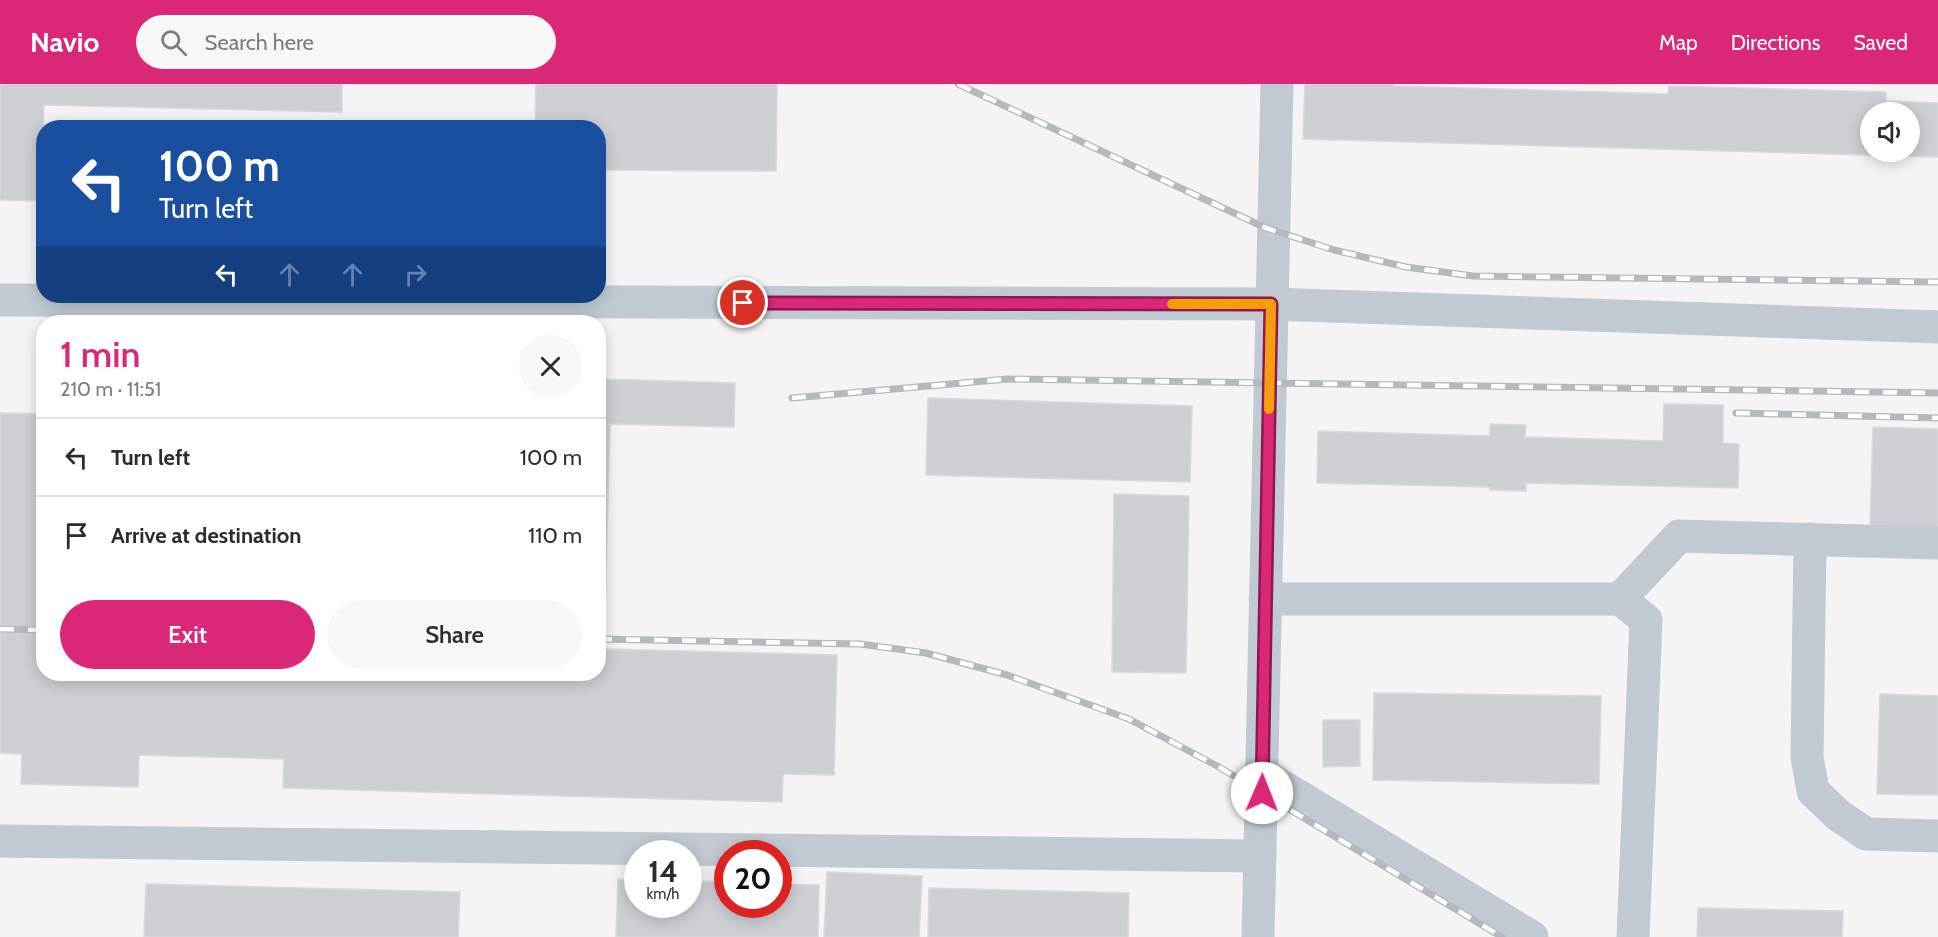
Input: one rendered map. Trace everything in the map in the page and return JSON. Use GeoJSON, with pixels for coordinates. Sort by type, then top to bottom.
{"type":"FeatureCollection","features":[{"type":"Feature","properties":{"kind":"lane"},"geometry":{"type":"LineString","coordinates":[[1258,937],[1271,304],[1278,84]]}},
{"type":"Feature","properties":{"kind":"lane"},"geometry":{"type":"LineString","coordinates":[[0,300],[36,300]]}},
{"type":"Feature","properties":{"kind":"lane"},"geometry":{"type":"LineString","coordinates":[[606,302],[1271,304],[1938,327]]}},
{"type":"Feature","properties":{"kind":"lane"},"geometry":{"type":"LineString","coordinates":[[1620,599],[1679,536],[1938,543]]}},
{"type":"Feature","properties":{"kind":"lane"},"geometry":{"type":"LineString","coordinates":[[1810,539],[1807,758],[1812,791],[1838,815],[1866,834],[1938,836]]}},
{"type":"Feature","properties":{"kind":"lane"},"geometry":{"type":"LineString","coordinates":[[1265,599],[1620,599],[1646,620],[1633,937]]}},
{"type":"Feature","properties":{"kind":"lane"},"geometry":{"type":"LineString","coordinates":[[1262,774],[1532,937]]}},
{"type":"Feature","properties":{"kind":"lane"},"geometry":{"type":"LineString","coordinates":[[0,841],[1260,856]]}},
{"type":"Feature","properties":{"kind":"building"},"geometry":{"type":"Polygon","coordinates":[[[0,84],[342,84],[342,112],[44,105],[44,120],[36,120],[36,201],[0,200],[0,84]]]}},
{"type":"Feature","properties":{"kind":"building"},"geometry":{"type":"Polygon","coordinates":[[[536,84],[777,84],[776,171],[606,170],[606,120],[535,120],[536,84]]]}},
{"type":"Feature","properties":{"kind":"building"},"geometry":{"type":"Polygon","coordinates":[[[1305,84],[1394,84],[1394,86],[1668,94],[1669,86],[1886,92],[1886,101],[1912,102],[1860,102],[1860,155],[1303,139],[1305,84]]]}},
{"type":"Feature","properties":{"kind":"building"},"geometry":{"type":"Polygon","coordinates":[[[1920,102],[1938,103],[1938,157],[1920,156],[1920,102]]]}},
{"type":"Feature","properties":{"kind":"building"},"geometry":{"type":"Polygon","coordinates":[[[606,379],[735,383],[734,427],[610,424],[606,574],[606,379]]]}},
{"type":"Feature","properties":{"kind":"building"},"geometry":{"type":"Polygon","coordinates":[[[928,398],[1192,406],[1190,482],[926,475],[928,398]]]}},
{"type":"Feature","properties":{"kind":"building"},"geometry":{"type":"Polygon","coordinates":[[[1664,404],[1723,405],[1723,443],[1739,444],[1738,488],[1526,483],[1526,491],[1490,490],[1490,487],[1317,483],[1318,431],[1490,436],[1490,424],[1526,425],[1525,437],[1663,441],[1664,404]]]}},
{"type":"Feature","properties":{"kind":"building"},"geometry":{"type":"Polygon","coordinates":[[[0,413],[36,414],[36,681],[606,681],[606,649],[837,655],[834,775],[783,774],[782,802],[283,788],[284,759],[139,755],[138,787],[21,784],[22,754],[0,753],[0,413]]]}},
{"type":"Feature","properties":{"kind":"building"},"geometry":{"type":"Polygon","coordinates":[[[1873,427],[1938,429],[1938,531],[1870,529],[1873,427]]]}},
{"type":"Feature","properties":{"kind":"building"},"geometry":{"type":"Polygon","coordinates":[[[1114,494],[1189,496],[1186,673],[1112,672],[1114,494]]]}},
{"type":"Feature","properties":{"kind":"building"},"geometry":{"type":"Polygon","coordinates":[[[1374,693],[1601,696],[1599,784],[1373,780],[1374,693]]]}},
{"type":"Feature","properties":{"kind":"building"},"geometry":{"type":"Polygon","coordinates":[[[1880,694],[1938,696],[1938,795],[1877,794],[1880,694]]]}},
{"type":"Feature","properties":{"kind":"building"},"geometry":{"type":"Polygon","coordinates":[[[1323,720],[1360,720],[1360,766],[1323,767],[1323,720]]]}},
{"type":"Feature","properties":{"kind":"building"},"geometry":{"type":"Polygon","coordinates":[[[827,872],[922,876],[919,937],[824,937],[827,872]]]}},
{"type":"Feature","properties":{"kind":"building"},"geometry":{"type":"Polygon","coordinates":[[[618,879],[624,879],[624,918],[702,918],[702,881],[714,882],[714,918],[792,918],[792,884],[819,885],[818,937],[616,937],[618,879]]]}},
{"type":"Feature","properties":{"kind":"building"},"geometry":{"type":"Polygon","coordinates":[[[146,884],[460,892],[458,937],[144,937],[146,884]]]}},
{"type":"Feature","properties":{"kind":"building"},"geometry":{"type":"Polygon","coordinates":[[[929,888],[1129,893],[1128,937],[928,937],[929,888]]]}},
{"type":"Feature","properties":{"kind":"building"},"geometry":{"type":"Polygon","coordinates":[[[1698,908],[1843,911],[1842,937],[1697,937],[1698,908]]]}},
{"type":"Feature","properties":{"kind":"railway"},"geometry":{"type":"LineString","coordinates":[[958,84],[1266,228],[1334,250],[1406,267],[1473,276],[1938,282]]}},
{"type":"Feature","properties":{"kind":"railway"},"geometry":{"type":"LineString","coordinates":[[792,398],[1008,379],[1938,393]]}},
{"type":"Feature","properties":{"kind":"railway"},"geometry":{"type":"LineString","coordinates":[[1736,413],[1938,418]]}},
{"type":"Feature","properties":{"kind":"railway"},"geometry":{"type":"LineString","coordinates":[[0,629],[36,630]]}},
{"type":"Feature","properties":{"kind":"railway"},"geometry":{"type":"LineString","coordinates":[[606,639],[860,644],[926,653],[1007,675],[1129,719],[1219,767],[1502,937]]}},
{"type":"Feature","properties":{"kind":"slow traffic"},"geometry":{"type":"LineString","coordinates":[[1172,304],[1271,304],[1269,409]]}},
{"type":"Feature","properties":{"kind":"route"},"geometry":{"type":"LineString","coordinates":[[743,303],[1271,304],[1262,793]]}}]}
